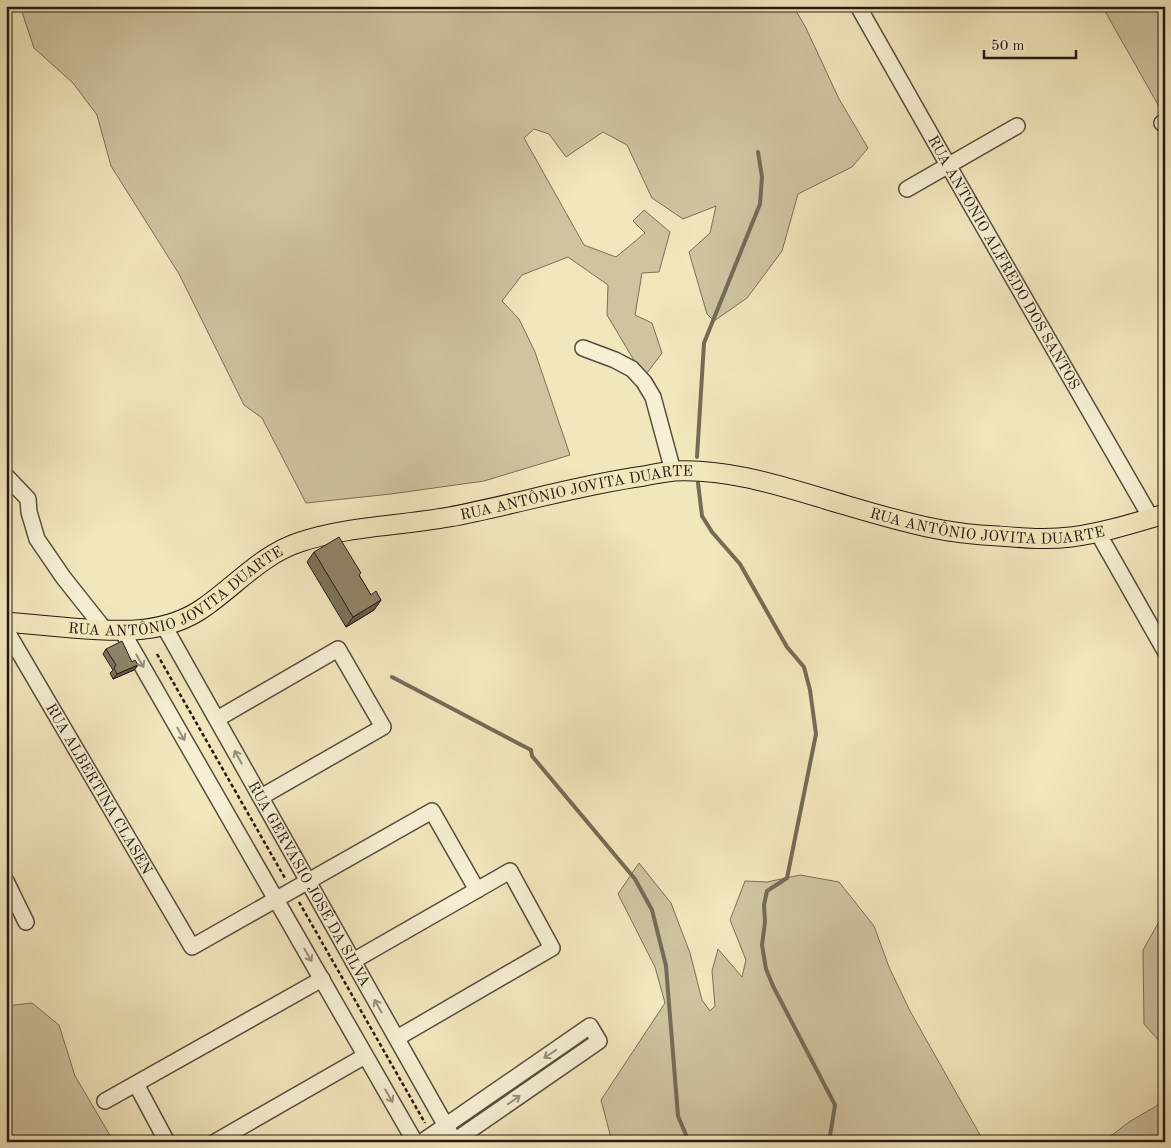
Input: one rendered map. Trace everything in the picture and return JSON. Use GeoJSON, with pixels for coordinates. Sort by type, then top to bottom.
{"type":"FeatureCollection","features":[{"type":"Feature","properties":{"kind":"main road","name":"RUA ANTÔNIO JOVITA DUARTE"},"geometry":{"type":"LineString","coordinates":[[6,622],[114,631],[150,629],[164,626],[178,622],[198,612],[275,553],[303,541],[339,532],[452,517],[600,483],[672,471],[727,474],[760,481],[897,520],[952,532],[1010,538],[1043,539],[1069,537],[1098,532],[1158,516]]}},
{"type":"Feature","properties":{"kind":"street","name":"RUA ANTÔNIO ALFREDO DOS SANTOS"},"geometry":{"type":"LineString","coordinates":[[858,6],[948,165],[1158,516]]}},
{"type":"Feature","properties":{"kind":"street"},"geometry":{"type":"LineString","coordinates":[[907,189],[1017,126]]}},
{"type":"Feature","properties":{"kind":"street"},"geometry":{"type":"LineString","coordinates":[[583,348],[615,360],[632,369],[644,382],[653,397],[672,471]]}},
{"type":"Feature","properties":{"kind":"street"},"geometry":{"type":"LineString","coordinates":[[6,476],[28,500],[29,512],[37,539],[63,577],[114,631],[276,899],[414,1142]]}},
{"type":"Feature","properties":{"kind":"street"},"geometry":{"type":"LineString","coordinates":[[1098,532],[1165,651]]}},
{"type":"Feature","properties":{"kind":"street","name":"RUA GERVÁSIO JOSÉ DA SILVA"},"geometry":{"type":"LineString","coordinates":[[164,626],[454,1141]]}},
{"type":"Feature","properties":{"kind":"street","name":"RUA ALBERTINA CLASEN"},"geometry":{"type":"LineString","coordinates":[[6,630],[192,947],[276,899]]}},
{"type":"Feature","properties":{"kind":"street"},"geometry":{"type":"LineString","coordinates":[[217,719],[338,649],[383,727],[261,798]]}},
{"type":"Feature","properties":{"kind":"street"},"geometry":{"type":"LineString","coordinates":[[276,899],[432,811],[477,890]]}},
{"type":"Feature","properties":{"kind":"street"},"geometry":{"type":"LineString","coordinates":[[353,961],[510,872],[552,948],[396,1038]]}},
{"type":"Feature","properties":{"kind":"street"},"geometry":{"type":"LineString","coordinates":[[6,881],[26,922]]}},
{"type":"Feature","properties":{"kind":"street"},"geometry":{"type":"LineString","coordinates":[[105,1101],[322,979]]}},
{"type":"Feature","properties":{"kind":"street"},"geometry":{"type":"LineString","coordinates":[[422,1142],[590,1026],[599,1041],[454,1141]]}},
{"type":"Feature","properties":{"kind":"street"},"geometry":{"type":"LineString","coordinates":[[215,1142],[365,1056]]}},
{"type":"Feature","properties":{"kind":"street"},"geometry":{"type":"LineString","coordinates":[[136,1084],[167,1142]]}},
{"type":"Feature","properties":{"kind":"shaded area"},"geometry":{"type":"Polygon","coordinates":[[[20,6],[793,6],[806,28],[839,99],[868,148],[852,167],[798,194],[782,251],[747,298],[714,321],[707,314],[689,252],[710,233],[716,206],[683,219],[652,198],[627,145],[603,132],[566,157],[549,134],[534,129],[524,138],[584,245],[616,257],[645,233],[633,221],[644,210],[670,232],[659,272],[642,273],[635,315],[652,323],[662,353],[644,377],[607,315],[608,285],[568,257],[522,275],[502,301],[519,319],[535,352],[570,455],[484,481],[306,503],[262,418],[244,405],[179,274],[111,166],[97,115],[73,83],[34,48],[20,6]]]}},
{"type":"Feature","properties":{"kind":"shaded area"},"geometry":{"type":"Polygon","coordinates":[[[1102,6],[1165,6],[1165,117],[1102,6]]]}},
{"type":"Feature","properties":{"kind":"shaded area"},"geometry":{"type":"Polygon","coordinates":[[[639,863],[671,903],[690,953],[702,1000],[710,1011],[715,1006],[712,971],[718,949],[742,977],[746,960],[730,920],[745,881],[767,882],[800,875],[839,882],[874,926],[889,967],[910,1011],[984,1142],[612,1142],[601,1100],[665,1003],[655,967],[618,894],[639,863]]]}},
{"type":"Feature","properties":{"kind":"shaded area"},"geometry":{"type":"Polygon","coordinates":[[[1165,911],[1165,1042],[1161,1043],[1144,1024],[1143,950],[1165,911]]]}},
{"type":"Feature","properties":{"kind":"shaded area"},"geometry":{"type":"Polygon","coordinates":[[[32,1003],[59,1025],[75,1076],[114,1142],[6,1142],[6,1006],[32,1003]]]}},
{"type":"Feature","properties":{"kind":"shaded area"},"geometry":{"type":"Polygon","coordinates":[[[1165,1101],[1165,1142],[1103,1142],[1129,1122],[1165,1101]]]}},
{"type":"Feature","properties":{"kind":"building"},"geometry":{"type":"Polygon","coordinates":[[[339,537],[361,573],[359,575],[371,595],[376,591],[381,600],[353,617],[314,552],[339,537]]]}},
{"type":"Feature","properties":{"kind":"building"},"geometry":{"type":"Polygon","coordinates":[[[122,641],[132,662],[135,660],[138,665],[117,674],[114,668],[116,665],[106,649],[122,641]]]}},
{"type":"Feature","properties":{"kind":"waterway"},"geometry":{"type":"LineString","coordinates":[[697,457],[704,343],[760,204],[762,177],[758,152]]}},
{"type":"Feature","properties":{"kind":"waterway"},"geometry":{"type":"LineString","coordinates":[[698,483],[702,516],[712,532],[740,564],[787,647],[804,667],[810,690],[816,734],[787,878],[767,891],[764,905],[765,922],[762,945],[766,969],[773,986],[835,1105],[829,1142]]}},
{"type":"Feature","properties":{"kind":"waterway"},"geometry":{"type":"LineString","coordinates":[[392,677],[531,750],[532,756],[635,879],[652,910],[666,966],[678,1116],[689,1142]]}}]}
